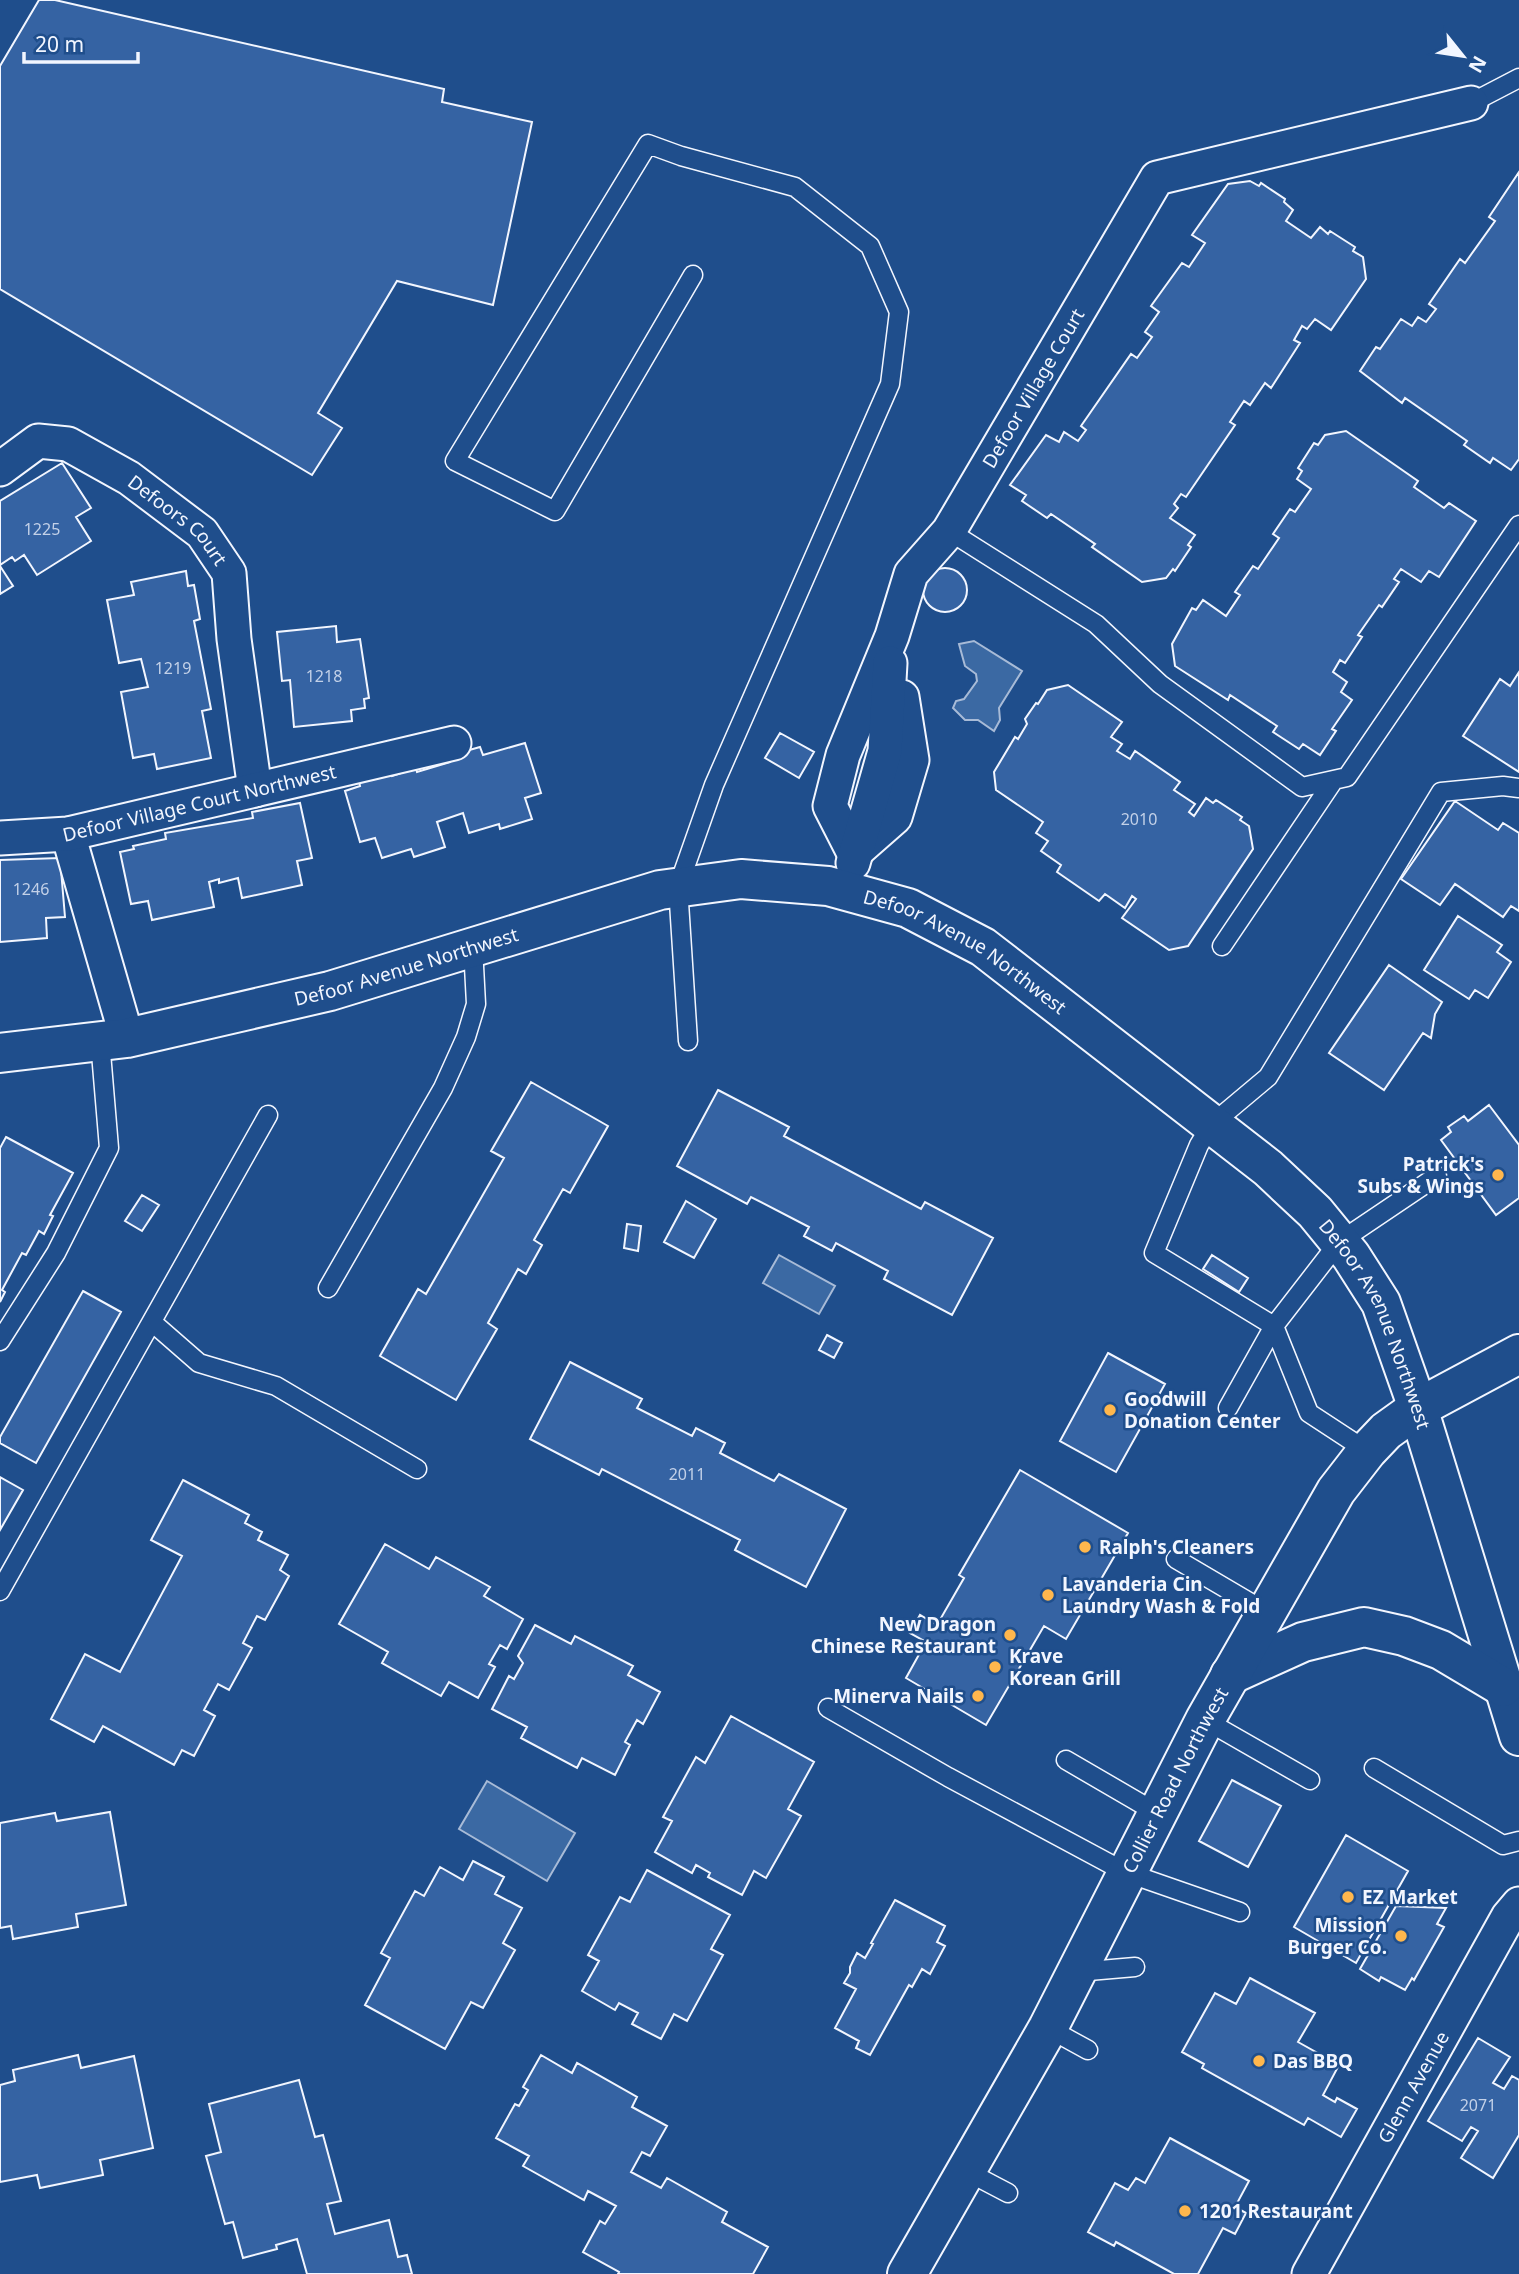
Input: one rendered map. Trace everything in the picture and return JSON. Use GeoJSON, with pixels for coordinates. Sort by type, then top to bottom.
{"type":"FeatureCollection","features":[{"type":"Feature","properties":{"kind":"street","name":"Defoor Village Court"},"geometry":{"type":"LineString","coordinates":[[854,853],[895,817],[912,760],[892,636],[911,574],[949,531],[1157,178],[1471,103]]}},
{"type":"Feature","properties":{"kind":"street","name":"Defoors Court"},"geometry":{"type":"LineString","coordinates":[[0,469],[37,441],[68,444],[129,478],[202,533],[229,573],[234,639],[255,790]]}},
{"type":"Feature","properties":{"kind":"street"},"geometry":{"type":"LineString","coordinates":[[849,891],[854,853],[830,806],[844,755],[892,636]]}},
{"type":"Feature","properties":{"kind":"street","name":"Defoor Village Court Northwest"},"geometry":{"type":"LineString","coordinates":[[114,1039],[68,834],[454,743]]}},
{"type":"Feature","properties":{"kind":"street"},"geometry":{"type":"LineString","coordinates":[[12,837],[68,834]]}},
{"type":"Feature","properties":{"kind":"street","name":"Defoor Avenue Northwest"},"geometry":{"type":"LineString","coordinates":[[0,1053],[114,1039],[330,991],[660,890],[678,887],[741,879],[828,886],[908,908],[983,947],[1212,1124],[1268,1168],[1315,1212],[1351,1256],[1381,1303],[1418,1408],[1509,1691],[1519,1736]]}},
{"type":"Feature","properties":{"kind":"street","name":"Collier Road Northwest"},"geometry":{"type":"LineString","coordinates":[[906,2274],[1048,2028],[1125,1872],[1205,1720],[1336,1491],[1386,1431],[1418,1408],[1519,1354]]}},
{"type":"Feature","properties":{"kind":"street"},"geometry":{"type":"LineString","coordinates":[[1230,1675],[1303,1642],[1364,1627],[1404,1636],[1441,1650],[1509,1691]]}},
{"type":"Feature","properties":{"kind":"street","name":"Glenn Avenue"},"geometry":{"type":"LineString","coordinates":[[1309,2274],[1508,1917],[1519,1904]]}},
{"type":"Feature","properties":{"kind":"lane"},"geometry":{"type":"LineString","coordinates":[[1471,103],[1519,78]]}},
{"type":"Feature","properties":{"kind":"lane"},"geometry":{"type":"LineString","coordinates":[[688,1041],[678,887],[714,785],[890,384],[899,312],[870,246],[795,187],[681,156],[648,144],[455,461],[555,511],[693,275]]}},
{"type":"Feature","properties":{"kind":"lane"},"geometry":{"type":"LineString","coordinates":[[949,531],[1097,624],[1160,684],[1302,787],[1346,777],[1519,524]]}},
{"type":"Feature","properties":{"kind":"lane"},"geometry":{"type":"LineString","coordinates":[[1222,946],[1334,780]]}},
{"type":"Feature","properties":{"kind":"lane"},"geometry":{"type":"LineString","coordinates":[[1367,1451],[1310,1413],[1274,1326],[1154,1253],[1199,1145],[1212,1124],[1268,1077],[1441,792],[1503,786],[1519,788]]}},
{"type":"Feature","properties":{"kind":"lane"},"geometry":{"type":"LineString","coordinates":[[328,1288],[443,1088],[467,1037],[476,1004],[472,947]]}},
{"type":"Feature","properties":{"kind":"lane"},"geometry":{"type":"LineString","coordinates":[[0,1341],[56,1253],[109,1148],[114,1039]]}},
{"type":"Feature","properties":{"kind":"lane"},"geometry":{"type":"LineString","coordinates":[[0,1591],[268,1115]]}},
{"type":"Feature","properties":{"kind":"lane"},"geometry":{"type":"LineString","coordinates":[[1228,1408],[1274,1326],[1339,1242],[1437,1176]]}},
{"type":"Feature","properties":{"kind":"lane"},"geometry":{"type":"LineString","coordinates":[[152,1321],[199,1363],[276,1386],[418,1469]]}},
{"type":"Feature","properties":{"kind":"lane"},"geometry":{"type":"LineString","coordinates":[[1176,1559],[1266,1612]]}},
{"type":"Feature","properties":{"kind":"lane"},"geometry":{"type":"LineString","coordinates":[[828,1708],[937,1771],[1125,1872],[1240,1912]]}},
{"type":"Feature","properties":{"kind":"lane"},"geometry":{"type":"LineString","coordinates":[[1205,1720],[1310,1780]]}},
{"type":"Feature","properties":{"kind":"lane"},"geometry":{"type":"LineString","coordinates":[[1066,1760],[1157,1812]]}},
{"type":"Feature","properties":{"kind":"lane"},"geometry":{"type":"LineString","coordinates":[[1374,1768],[1503,1845],[1519,1841]]}},
{"type":"Feature","properties":{"kind":"lane"},"geometry":{"type":"LineString","coordinates":[[1077,1972],[1135,1967]]}},
{"type":"Feature","properties":{"kind":"lane"},"geometry":{"type":"LineString","coordinates":[[1048,2028],[1088,2050]]}},
{"type":"Feature","properties":{"kind":"lane"},"geometry":{"type":"LineString","coordinates":[[967,2171],[1008,2193]]}},
{"type":"Feature","properties":{"kind":"water"},"geometry":{"type":"Polygon","coordinates":[[[974,641],[1022,671],[999,708],[1000,720],[994,731],[978,720],[965,720],[953,708],[956,701],[964,699],[977,681],[976,674],[965,666],[959,644],[974,641]]]}},
{"type":"Feature","properties":{"kind":"water"},"geometry":{"type":"Polygon","coordinates":[[[779,1255],[835,1286],[819,1314],[763,1283],[779,1255]]]}},
{"type":"Feature","properties":{"kind":"water"},"geometry":{"type":"Polygon","coordinates":[[[487,1781],[575,1833],[547,1881],[459,1829],[487,1781]]]}},
{"type":"Feature","properties":{"kind":"building"},"geometry":{"type":"Polygon","coordinates":[[[39,0],[55,0],[444,89],[442,102],[532,122],[493,305],[397,281],[318,413],[342,428],[312,475],[0,289],[0,66],[39,0]]]}},
{"type":"Feature","properties":{"kind":"building"},"geometry":{"type":"Polygon","coordinates":[[[1519,172],[1519,459],[1511,470],[1493,458],[1490,463],[1464,445],[1467,441],[1405,398],[1402,403],[1360,371],[1376,347],[1380,349],[1401,319],[1412,326],[1418,317],[1426,322],[1436,309],[1429,304],[1460,259],[1465,263],[1495,221],[1489,217],[1519,172]]]}},
{"type":"Feature","properties":{"kind":"building"},"geometry":{"type":"Polygon","coordinates":[[[1250,181],[1259,186],[1261,183],[1285,199],[1284,202],[1293,210],[1286,221],[1311,238],[1320,227],[1328,234],[1330,231],[1355,247],[1353,251],[1363,257],[1366,279],[1331,330],[1315,319],[1307,329],[1302,326],[1294,340],[1300,343],[1271,388],[1265,383],[1250,405],[1244,401],[1230,422],[1235,425],[1186,497],[1181,494],[1174,504],[1178,508],[1170,518],[1195,535],[1188,545],[1191,547],[1175,571],[1173,569],[1166,578],[1142,582],[1092,547],[1095,544],[1051,514],[1047,518],[1022,501],[1026,495],[1010,485],[1046,435],[1059,442],[1064,432],[1078,441],[1086,430],[1081,426],[1131,354],[1137,358],[1152,337],[1145,332],[1159,312],[1151,306],[1182,263],[1189,267],[1205,243],[1192,235],[1228,184],[1250,181]]]}},
{"type":"Feature","properties":{"kind":"building"},"geometry":{"type":"Polygon","coordinates":[[[1346,431],[1418,481],[1414,487],[1444,508],[1449,503],[1476,521],[1439,577],[1429,571],[1421,582],[1401,569],[1394,579],[1399,582],[1358,635],[1362,637],[1345,663],[1340,660],[1333,672],[1347,682],[1341,692],[1352,700],[1332,729],[1336,731],[1320,755],[1303,744],[1299,749],[1273,732],[1277,726],[1230,695],[1228,700],[1175,666],[1172,644],[1192,608],[1196,610],[1203,600],[1226,616],[1240,595],[1235,592],[1253,566],[1258,569],[1279,538],[1273,534],[1290,509],[1295,512],[1311,489],[1297,479],[1302,471],[1298,468],[1314,443],[1318,445],[1325,435],[1346,431]]]}},
{"type":"Feature","properties":{"kind":"building"},"geometry":{"type":"Polygon","coordinates":[[[62,463],[91,508],[76,517],[91,541],[37,575],[24,555],[15,561],[12,557],[0,565],[0,501],[62,463]]]}},
{"type":"Feature","properties":{"kind":"building"},"geometry":{"type":"Polygon","coordinates":[[[0,566],[13,586],[0,594],[0,566]]]}},
{"type":"Feature","properties":{"kind":"building"},"geometry":{"type":"Polygon","coordinates":[[[945,568],[960,575],[967,590],[960,605],[945,612],[930,605],[923,590],[930,575],[945,568]]]}},
{"type":"Feature","properties":{"kind":"building"},"geometry":{"type":"Polygon","coordinates":[[[186,571],[188,586],[194,585],[200,619],[194,621],[211,709],[202,711],[211,758],[157,769],[154,754],[133,758],[121,692],[148,687],[141,659],[119,663],[107,600],[134,595],[131,582],[186,571]]]}},
{"type":"Feature","properties":{"kind":"building"},"geometry":{"type":"Polygon","coordinates":[[[336,626],[337,642],[360,639],[369,698],[364,699],[365,708],[351,710],[352,721],[294,727],[290,680],[282,681],[277,632],[336,626]]]}},
{"type":"Feature","properties":{"kind":"building"},"geometry":{"type":"Polygon","coordinates":[[[1519,672],[1519,772],[1463,736],[1500,679],[1510,686],[1519,672]]]}},
{"type":"Feature","properties":{"kind":"building"},"geometry":{"type":"Polygon","coordinates":[[[1068,685],[1122,722],[1111,737],[1122,744],[1117,751],[1130,759],[1135,751],[1180,782],[1174,790],[1195,804],[1189,812],[1194,816],[1206,798],[1213,803],[1216,800],[1242,817],[1240,820],[1249,826],[1253,849],[1188,946],[1169,950],[1122,918],[1136,899],[1132,896],[1125,908],[1105,894],[1099,901],[1057,872],[1061,865],[1041,851],[1048,841],[1036,833],[1043,822],[996,790],[994,772],[1015,737],[1018,739],[1027,724],[1025,719],[1047,690],[1068,685]]]}},
{"type":"Feature","properties":{"kind":"building"},"geometry":{"type":"Polygon","coordinates":[[[780,733],[814,752],[799,778],[765,758],[780,733]]]}},
{"type":"Feature","properties":{"kind":"building"},"geometry":{"type":"Polygon","coordinates":[[[525,743],[541,793],[525,798],[532,819],[500,829],[499,824],[469,833],[463,813],[437,822],[445,847],[414,857],[411,849],[382,858],[375,838],[360,842],[345,791],[360,786],[359,781],[390,772],[392,776],[416,768],[417,772],[450,762],[448,756],[480,747],[483,755],[525,743]]]}},
{"type":"Feature","properties":{"kind":"building"},"geometry":{"type":"Polygon","coordinates":[[[1455,801],[1498,830],[1503,823],[1519,833],[1519,911],[1511,906],[1503,917],[1455,884],[1440,905],[1401,879],[1455,801]]]}},
{"type":"Feature","properties":{"kind":"building"},"geometry":{"type":"Polygon","coordinates":[[[300,803],[312,858],[297,861],[302,885],[242,898],[238,878],[219,883],[219,879],[209,882],[214,907],[152,920],[148,901],[131,904],[120,852],[134,849],[133,846],[166,839],[165,833],[253,818],[252,812],[300,803]]]}},
{"type":"Feature","properties":{"kind":"building"},"geometry":{"type":"Polygon","coordinates":[[[60,858],[65,917],[46,918],[47,938],[0,942],[0,860],[60,858]]]}},
{"type":"Feature","properties":{"kind":"building"},"geometry":{"type":"Polygon","coordinates":[[[1458,916],[1502,945],[1497,952],[1511,962],[1488,998],[1475,990],[1469,999],[1424,970],[1458,916]]]}},
{"type":"Feature","properties":{"kind":"building"},"geometry":{"type":"Polygon","coordinates":[[[1389,965],[1442,1002],[1435,1014],[1431,1038],[1423,1033],[1384,1090],[1329,1053],[1389,965]]]}},
{"type":"Feature","properties":{"kind":"building"},"geometry":{"type":"Polygon","coordinates":[[[531,1082],[608,1126],[570,1193],[563,1189],[534,1240],[542,1245],[526,1274],[518,1269],[488,1323],[497,1329],[456,1400],[380,1356],[418,1289],[426,1294],[504,1158],[491,1151],[531,1082]]]}},
{"type":"Feature","properties":{"kind":"building"},"geometry":{"type":"Polygon","coordinates":[[[718,1090],[789,1127],[784,1136],[921,1209],[925,1202],[993,1238],[952,1315],[884,1279],[888,1271],[836,1243],[832,1251],[804,1236],[809,1227],[751,1197],[747,1204],[677,1166],[718,1090]]]}},
{"type":"Feature","properties":{"kind":"building"},"geometry":{"type":"Polygon","coordinates":[[[1489,1105],[1519,1145],[1519,1198],[1496,1215],[1441,1140],[1451,1132],[1448,1127],[1464,1116],[1468,1121],[1489,1105]]]}},
{"type":"Feature","properties":{"kind":"building"},"geometry":{"type":"Polygon","coordinates":[[[6,1137],[73,1173],[50,1215],[53,1216],[44,1234],[39,1231],[26,1255],[22,1253],[2,1290],[5,1292],[0,1302],[0,1148],[6,1137]]]}},
{"type":"Feature","properties":{"kind":"building"},"geometry":{"type":"Polygon","coordinates":[[[142,1195],[159,1205],[142,1231],[125,1221],[142,1195]]]}},
{"type":"Feature","properties":{"kind":"building"},"geometry":{"type":"Polygon","coordinates":[[[686,1201],[716,1219],[694,1258],[664,1242],[686,1201]]]}},
{"type":"Feature","properties":{"kind":"building"},"geometry":{"type":"Polygon","coordinates":[[[627,1224],[641,1226],[638,1251],[624,1248],[627,1224]]]}},
{"type":"Feature","properties":{"kind":"building"},"geometry":{"type":"Polygon","coordinates":[[[1212,1255],[1248,1278],[1239,1292],[1203,1269],[1212,1255]]]}},
{"type":"Feature","properties":{"kind":"building"},"geometry":{"type":"Polygon","coordinates":[[[83,1291],[121,1312],[36,1463],[0,1443],[0,1437],[83,1291]]]}},
{"type":"Feature","properties":{"kind":"building"},"geometry":{"type":"Polygon","coordinates":[[[827,1335],[842,1343],[834,1358],[819,1350],[827,1335]]]}},
{"type":"Feature","properties":{"kind":"building"},"geometry":{"type":"Polygon","coordinates":[[[1108,1353],[1165,1384],[1116,1472],[1060,1441],[1108,1353]]]}},
{"type":"Feature","properties":{"kind":"building"},"geometry":{"type":"Polygon","coordinates":[[[570,1362],[642,1399],[637,1408],[692,1436],[696,1428],[725,1443],[720,1453],[774,1481],[779,1474],[846,1509],[806,1587],[735,1550],[740,1540],[602,1469],[599,1475],[530,1439],[570,1362]]]}},
{"type":"Feature","properties":{"kind":"building"},"geometry":{"type":"Polygon","coordinates":[[[1020,1470],[1128,1533],[1066,1639],[1044,1626],[986,1725],[906,1678],[926,1642],[910,1633],[920,1615],[937,1625],[964,1578],[959,1575],[1020,1470]]]}},
{"type":"Feature","properties":{"kind":"building"},"geometry":{"type":"Polygon","coordinates":[[[0,1477],[23,1490],[0,1530],[0,1477]]]}},
{"type":"Feature","properties":{"kind":"building"},"geometry":{"type":"Polygon","coordinates":[[[183,1480],[249,1515],[245,1523],[262,1532],[258,1540],[288,1555],[280,1570],[289,1576],[265,1620],[257,1616],[243,1643],[252,1648],[229,1690],[218,1684],[204,1710],[215,1716],[194,1756],[182,1750],[174,1765],[103,1726],[94,1742],[51,1719],[85,1654],[120,1672],[182,1556],[151,1540],[183,1480]]]}},
{"type":"Feature","properties":{"kind":"building"},"geometry":{"type":"Polygon","coordinates":[[[385,1544],[429,1569],[436,1557],[490,1587],[484,1596],[523,1619],[507,1649],[500,1645],[489,1664],[495,1667],[478,1698],[449,1682],[441,1696],[382,1663],[388,1652],[339,1624],[385,1544]]]}},
{"type":"Feature","properties":{"kind":"building"},"geometry":{"type":"Polygon","coordinates":[[[535,1625],[571,1644],[575,1636],[633,1666],[628,1675],[660,1692],[643,1724],[637,1720],[625,1742],[630,1745],[615,1775],[582,1758],[577,1768],[521,1738],[527,1727],[492,1709],[509,1676],[514,1679],[523,1663],[518,1656],[535,1625]]]}},
{"type":"Feature","properties":{"kind":"building"},"geometry":{"type":"Polygon","coordinates":[[[731,1716],[814,1762],[788,1809],[801,1816],[766,1878],[754,1871],[742,1895],[708,1877],[710,1873],[696,1865],[692,1873],[655,1852],[672,1821],[663,1817],[696,1757],[705,1763],[731,1716]]]}},
{"type":"Feature","properties":{"kind":"building"},"geometry":{"type":"Polygon","coordinates":[[[1232,1780],[1281,1806],[1248,1867],[1199,1841],[1232,1780]]]}},
{"type":"Feature","properties":{"kind":"building"},"geometry":{"type":"Polygon","coordinates":[[[110,1812],[126,1905],[76,1914],[78,1927],[13,1939],[11,1926],[0,1928],[0,1823],[55,1813],[57,1821],[110,1812]]]}},
{"type":"Feature","properties":{"kind":"building"},"geometry":{"type":"Polygon","coordinates":[[[1346,1835],[1408,1871],[1356,1963],[1294,1927],[1346,1835]]]}},
{"type":"Feature","properties":{"kind":"building"},"geometry":{"type":"Polygon","coordinates":[[[473,1861],[504,1877],[495,1894],[522,1908],[503,1943],[515,1950],[483,2008],[471,2002],[445,2049],[365,2005],[390,1958],[381,1953],[415,1891],[424,1896],[440,1867],[463,1880],[473,1861]]]}},
{"type":"Feature","properties":{"kind":"building"},"geometry":{"type":"Polygon","coordinates":[[[647,1870],[730,1915],[711,1949],[723,1955],[687,2021],[674,2014],[661,2039],[632,2024],[638,2013],[619,2003],[615,2010],[582,1991],[599,1961],[588,1955],[620,1897],[630,1902],[647,1870]]]}},
{"type":"Feature","properties":{"kind":"building"},"geometry":{"type":"Polygon","coordinates":[[[895,1900],[945,1926],[937,1942],[945,1946],[930,1974],[922,1969],[912,1987],[909,1985],[870,2055],[856,2048],[859,2041],[835,2028],[856,1989],[844,1983],[850,1973],[850,1967],[857,1953],[865,1958],[895,1900]]]}},
{"type":"Feature","properties":{"kind":"building"},"geometry":{"type":"Polygon","coordinates":[[[1396,1906],[1446,1908],[1437,1924],[1444,1927],[1414,1980],[1412,1978],[1405,1990],[1381,1977],[1379,1981],[1360,1969],[1396,1906]]]}},
{"type":"Feature","properties":{"kind":"building"},"geometry":{"type":"Polygon","coordinates":[[[1250,1978],[1315,2013],[1298,2042],[1339,2065],[1323,2095],[1335,2102],[1337,2098],[1357,2109],[1341,2137],[1308,2118],[1304,2125],[1202,2068],[1204,2064],[1182,2052],[1215,1993],[1236,2004],[1250,1978]]]}},
{"type":"Feature","properties":{"kind":"building"},"geometry":{"type":"Polygon","coordinates":[[[1478,2038],[1510,2057],[1493,2083],[1504,2089],[1512,2076],[1519,2080],[1519,2135],[1493,2178],[1461,2158],[1478,2131],[1471,2127],[1462,2141],[1428,2121],[1478,2038]]]}},
{"type":"Feature","properties":{"kind":"building"},"geometry":{"type":"Polygon","coordinates":[[[78,2055],[81,2068],[134,2056],[153,2148],[100,2160],[103,2175],[40,2188],[37,2175],[0,2182],[0,2085],[15,2081],[13,2070],[78,2055]]]}},
{"type":"Feature","properties":{"kind":"building"},"geometry":{"type":"Polygon","coordinates":[[[541,2055],[572,2073],[577,2063],[637,2097],[632,2107],[667,2126],[650,2156],[642,2152],[631,2172],[661,2188],[667,2178],[727,2212],[722,2222],[768,2247],[753,2274],[618,2274],[619,2272],[583,2252],[600,2221],[605,2224],[616,2206],[588,2191],[584,2200],[523,2166],[529,2156],[496,2138],[515,2104],[519,2106],[528,2090],[523,2087],[541,2055]]]}},
{"type":"Feature","properties":{"kind":"building"},"geometry":{"type":"Polygon","coordinates":[[[299,2080],[315,2137],[323,2135],[341,2201],[327,2204],[335,2234],[389,2220],[398,2257],[407,2255],[412,2274],[307,2274],[297,2239],[276,2245],[277,2249],[243,2258],[233,2222],[225,2224],[206,2156],[221,2152],[209,2104],[299,2080]]]}},
{"type":"Feature","properties":{"kind":"building"},"geometry":{"type":"Polygon","coordinates":[[[1170,2138],[1249,2181],[1235,2207],[1246,2213],[1235,2234],[1223,2228],[1198,2274],[1174,2274],[1116,2242],[1114,2246],[1088,2232],[1115,2183],[1128,2190],[1136,2178],[1145,2183],[1170,2138]]]}},
{"type":"Feature","properties":{"kind":"place","name":"Patrick's Subs & Wings"},"geometry":{"type":"Point","coordinates":[1498,1175]}},
{"type":"Feature","properties":{"kind":"place","name":"Goodwill Donation Center"},"geometry":{"type":"Point","coordinates":[1110,1410]}},
{"type":"Feature","properties":{"kind":"place","name":"Ralph's Cleaners"},"geometry":{"type":"Point","coordinates":[1085,1547]}},
{"type":"Feature","properties":{"kind":"place","name":"Lavanderia Cin Laundry Wash & Fold"},"geometry":{"type":"Point","coordinates":[1048,1595]}},
{"type":"Feature","properties":{"kind":"place","name":"New Dragon Chinese Restaurant"},"geometry":{"type":"Point","coordinates":[1010,1635]}},
{"type":"Feature","properties":{"kind":"place","name":"Krave Korean Grill"},"geometry":{"type":"Point","coordinates":[995,1667]}},
{"type":"Feature","properties":{"kind":"place","name":"Minerva Nails"},"geometry":{"type":"Point","coordinates":[978,1696]}},
{"type":"Feature","properties":{"kind":"place","name":"EZ Market"},"geometry":{"type":"Point","coordinates":[1348,1897]}},
{"type":"Feature","properties":{"kind":"place","name":"Mission Burger Co."},"geometry":{"type":"Point","coordinates":[1401,1936]}},
{"type":"Feature","properties":{"kind":"place","name":"Das BBQ"},"geometry":{"type":"Point","coordinates":[1259,2061]}},
{"type":"Feature","properties":{"kind":"place","name":"1201 Restaurant"},"geometry":{"type":"Point","coordinates":[1185,2211]}}]}
